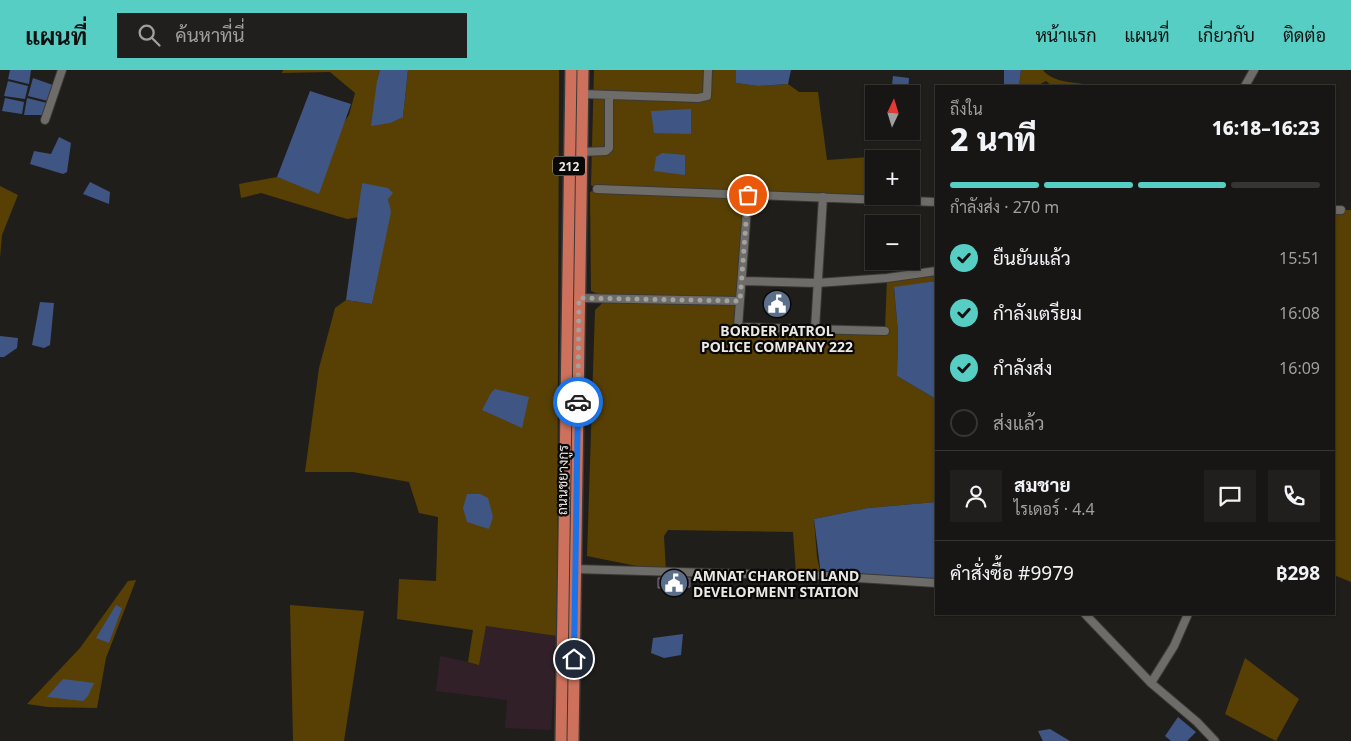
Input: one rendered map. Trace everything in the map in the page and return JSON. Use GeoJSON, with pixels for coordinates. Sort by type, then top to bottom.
{"type":"FeatureCollection","features":[{"type":"Feature","properties":{"kind":"highway","name":"ถนนชยางกูร"},"geometry":{"type":"LineString","coordinates":[[571,70],[574,263],[579,298],[573,741]]}},
{"type":"Feature","properties":{"kind":"highway","name":"ถนนชยางกูร"},"geometry":{"type":"LineString","coordinates":[[561,741],[574,263],[581,152],[583,70]]}},
{"type":"Feature","properties":{"kind":"street"},"geometry":{"type":"LineString","coordinates":[[45,120],[62,70]]}},
{"type":"Feature","properties":{"kind":"street"},"geometry":{"type":"LineString","coordinates":[[582,94],[698,98],[707,96],[708,70]]}},
{"type":"Feature","properties":{"kind":"street"},"geometry":{"type":"LineString","coordinates":[[1246,85],[1254,70]]}},
{"type":"Feature","properties":{"kind":"street"},"geometry":{"type":"LineString","coordinates":[[581,152],[606,152],[609,148],[609,95]]}},
{"type":"Feature","properties":{"kind":"street"},"geometry":{"type":"LineString","coordinates":[[597,189],[935,202]]}},
{"type":"Feature","properties":{"kind":"street"},"geometry":{"type":"LineString","coordinates":[[748,195],[738,327],[885,330]]}},
{"type":"Feature","properties":{"kind":"street"},"geometry":{"type":"LineString","coordinates":[[815,329],[823,197]]}},
{"type":"Feature","properties":{"kind":"street"},"geometry":{"type":"LineString","coordinates":[[742,281],[817,283],[887,278],[935,271]]}},
{"type":"Feature","properties":{"kind":"street"},"geometry":{"type":"LineString","coordinates":[[579,298],[740,301]]}},
{"type":"Feature","properties":{"kind":"street"},"geometry":{"type":"LineString","coordinates":[[575,569],[746,575],[796,574],[935,583]]}},
{"type":"Feature","properties":{"kind":"street"},"geometry":{"type":"LineString","coordinates":[[1087,615],[1151,682],[1197,722],[1215,741]]}},
{"type":"Feature","properties":{"kind":"street"},"geometry":{"type":"LineString","coordinates":[[1151,682],[1174,646],[1188,615]]}},
{"type":"Feature","properties":{"kind":"shaded area"},"geometry":{"type":"Polygon","coordinates":[[[283,70],[380,70],[377,81],[403,117],[408,70],[559,70],[557,636],[486,626],[479,665],[468,662],[473,630],[397,619],[399,579],[436,581],[438,517],[419,513],[409,482],[353,472],[305,472],[319,368],[335,308],[346,300],[372,304],[389,206],[388,199],[362,183],[359,217],[347,219],[261,193],[241,198],[239,184],[277,177],[319,193],[343,124],[349,115],[355,93],[330,72],[282,73],[283,70]]]}},
{"type":"Feature","properties":{"kind":"shaded area"},"geometry":{"type":"Polygon","coordinates":[[[594,70],[736,70],[736,83],[758,86],[788,84],[799,92],[818,92],[827,160],[865,157],[865,199],[748,195],[738,327],[885,330],[887,278],[935,271],[935,281],[894,288],[898,332],[897,376],[935,398],[935,502],[868,508],[814,519],[817,557],[821,575],[796,574],[793,532],[668,530],[664,536],[666,572],[587,556],[595,310],[608,298],[591,291],[590,192],[597,189],[591,185],[594,70]]]}},
{"type":"Feature","properties":{"kind":"shaded area"},"geometry":{"type":"Polygon","coordinates":[[[1021,70],[1043,70],[1053,78],[1089,85],[1051,85],[1046,81],[1039,85],[1019,85],[1021,70]]]}},
{"type":"Feature","properties":{"kind":"shaded area"},"geometry":{"type":"Polygon","coordinates":[[[0,186],[18,195],[2,235],[0,258],[0,186]]]}},
{"type":"Feature","properties":{"kind":"shaded area"},"geometry":{"type":"Polygon","coordinates":[[[1335,210],[1351,210],[1351,582],[1335,575],[1335,210]]]}},
{"type":"Feature","properties":{"kind":"shaded area"},"geometry":{"type":"Polygon","coordinates":[[[136,580],[106,658],[97,708],[48,707],[27,704],[80,648],[128,581],[136,580]]]}},
{"type":"Feature","properties":{"kind":"shaded area"},"geometry":{"type":"Polygon","coordinates":[[[290,605],[364,611],[344,741],[293,741],[290,605]]]}},
{"type":"Feature","properties":{"kind":"shaded area"},"geometry":{"type":"Polygon","coordinates":[[[485,626],[557,636],[551,730],[505,728],[507,700],[436,691],[440,656],[479,664],[485,626]]]}},
{"type":"Feature","properties":{"kind":"shaded area"},"geometry":{"type":"Polygon","coordinates":[[[1245,658],[1299,699],[1276,741],[1225,714],[1245,658]]]}},
{"type":"Feature","properties":{"kind":"water"},"geometry":{"type":"Polygon","coordinates":[[[10,70],[31,70],[29,84],[8,79],[10,70]]]}},
{"type":"Feature","properties":{"kind":"water"},"geometry":{"type":"Polygon","coordinates":[[[380,70],[408,70],[403,117],[390,123],[371,126],[377,81],[380,70]]]}},
{"type":"Feature","properties":{"kind":"water"},"geometry":{"type":"Polygon","coordinates":[[[736,70],[791,70],[788,84],[758,86],[736,83],[736,70]]]}},
{"type":"Feature","properties":{"kind":"water"},"geometry":{"type":"Polygon","coordinates":[[[1004,70],[1021,70],[1019,85],[1004,85],[1004,70]]]}},
{"type":"Feature","properties":{"kind":"water"},"geometry":{"type":"Polygon","coordinates":[[[893,76],[909,78],[909,85],[892,85],[893,76]]]}},
{"type":"Feature","properties":{"kind":"water"},"geometry":{"type":"Polygon","coordinates":[[[33,78],[53,85],[48,101],[28,96],[33,78]]]}},
{"type":"Feature","properties":{"kind":"water"},"geometry":{"type":"Polygon","coordinates":[[[8,81],[28,86],[25,99],[4,96],[8,81]]]}},
{"type":"Feature","properties":{"kind":"water"},"geometry":{"type":"Polygon","coordinates":[[[310,91],[351,104],[319,194],[277,177],[310,91]]]}},
{"type":"Feature","properties":{"kind":"water"},"geometry":{"type":"Polygon","coordinates":[[[5,98],[24,102],[22,114],[2,111],[5,98]]]}},
{"type":"Feature","properties":{"kind":"water"},"geometry":{"type":"Polygon","coordinates":[[[27,98],[47,103],[44,115],[24,115],[27,98]]]}},
{"type":"Feature","properties":{"kind":"water"},"geometry":{"type":"Polygon","coordinates":[[[691,109],[691,134],[654,133],[651,111],[691,109]]]}},
{"type":"Feature","properties":{"kind":"water"},"geometry":{"type":"Polygon","coordinates":[[[59,137],[71,143],[67,172],[63,174],[30,164],[34,151],[51,154],[59,137]]]}},
{"type":"Feature","properties":{"kind":"water"},"geometry":{"type":"Polygon","coordinates":[[[662,153],[685,155],[685,175],[654,171],[656,157],[662,153]]]}},
{"type":"Feature","properties":{"kind":"water"},"geometry":{"type":"Polygon","coordinates":[[[90,182],[110,192],[109,204],[83,194],[90,182]]]}},
{"type":"Feature","properties":{"kind":"water"},"geometry":{"type":"Polygon","coordinates":[[[362,183],[388,188],[393,193],[388,199],[391,212],[372,304],[346,300],[362,183]]]}},
{"type":"Feature","properties":{"kind":"water"},"geometry":{"type":"Polygon","coordinates":[[[935,281],[935,398],[897,376],[898,332],[894,287],[935,281]]]}},
{"type":"Feature","properties":{"kind":"water"},"geometry":{"type":"Polygon","coordinates":[[[40,302],[54,303],[50,345],[44,348],[32,345],[40,302]]]}},
{"type":"Feature","properties":{"kind":"water"},"geometry":{"type":"Polygon","coordinates":[[[0,336],[18,338],[17,348],[4,357],[0,357],[0,336]]]}},
{"type":"Feature","properties":{"kind":"water"},"geometry":{"type":"Polygon","coordinates":[[[495,389],[529,397],[522,428],[482,410],[495,389]]]}},
{"type":"Feature","properties":{"kind":"water"},"geometry":{"type":"Polygon","coordinates":[[[467,494],[480,494],[488,498],[493,517],[489,529],[467,522],[463,508],[467,494]]]}},
{"type":"Feature","properties":{"kind":"water"},"geometry":{"type":"Polygon","coordinates":[[[935,502],[935,583],[821,575],[814,519],[868,508],[935,502]]]}},
{"type":"Feature","properties":{"kind":"water"},"geometry":{"type":"Polygon","coordinates":[[[116,605],[122,608],[109,643],[96,638],[116,605]]]}},
{"type":"Feature","properties":{"kind":"water"},"geometry":{"type":"Polygon","coordinates":[[[683,634],[681,655],[664,658],[651,653],[653,638],[683,634]]]}},
{"type":"Feature","properties":{"kind":"water"},"geometry":{"type":"Polygon","coordinates":[[[63,679],[94,683],[88,696],[83,701],[47,697],[63,679]]]}},
{"type":"Feature","properties":{"kind":"water"},"geometry":{"type":"Polygon","coordinates":[[[1178,717],[1196,732],[1187,741],[1171,741],[1165,736],[1178,717]]]}},
{"type":"Feature","properties":{"kind":"water"},"geometry":{"type":"Polygon","coordinates":[[[1050,729],[1070,741],[1043,741],[1038,731],[1050,729]]]}},
{"type":"Feature","properties":{"kind":"building","name":"BORDER PATROL POLICE COMPANY 222"},"geometry":{"type":"Polygon","coordinates":[[[773,295],[782,295],[781,313],[772,313],[773,295]]]}},
{"type":"Feature","properties":{"kind":"building","name":"AMNAT CHAROEN LAND DEVELOPMENT STATION"},"geometry":{"type":"Polygon","coordinates":[[[658,578],[690,578],[690,587],[658,588],[658,578]]]}},
{"type":"Feature","properties":{"kind":"way so far"},"geometry":{"type":"LineString","coordinates":[[578,402],[579,298],[740,301],[748,195]]}},
{"type":"Feature","properties":{"kind":"place","name":"BORDER PATROL POLICE COMPANY 222"},"geometry":{"type":"Point","coordinates":[777,304]}},
{"type":"Feature","properties":{"kind":"place","name":"AMNAT CHAROEN LAND DEVELOPMENT STATION"},"geometry":{"type":"Point","coordinates":[674,583]}},
{"type":"Feature","properties":{"kind":"route"},"geometry":{"type":"LineString","coordinates":[[574,659],[578,402]]}}]}
